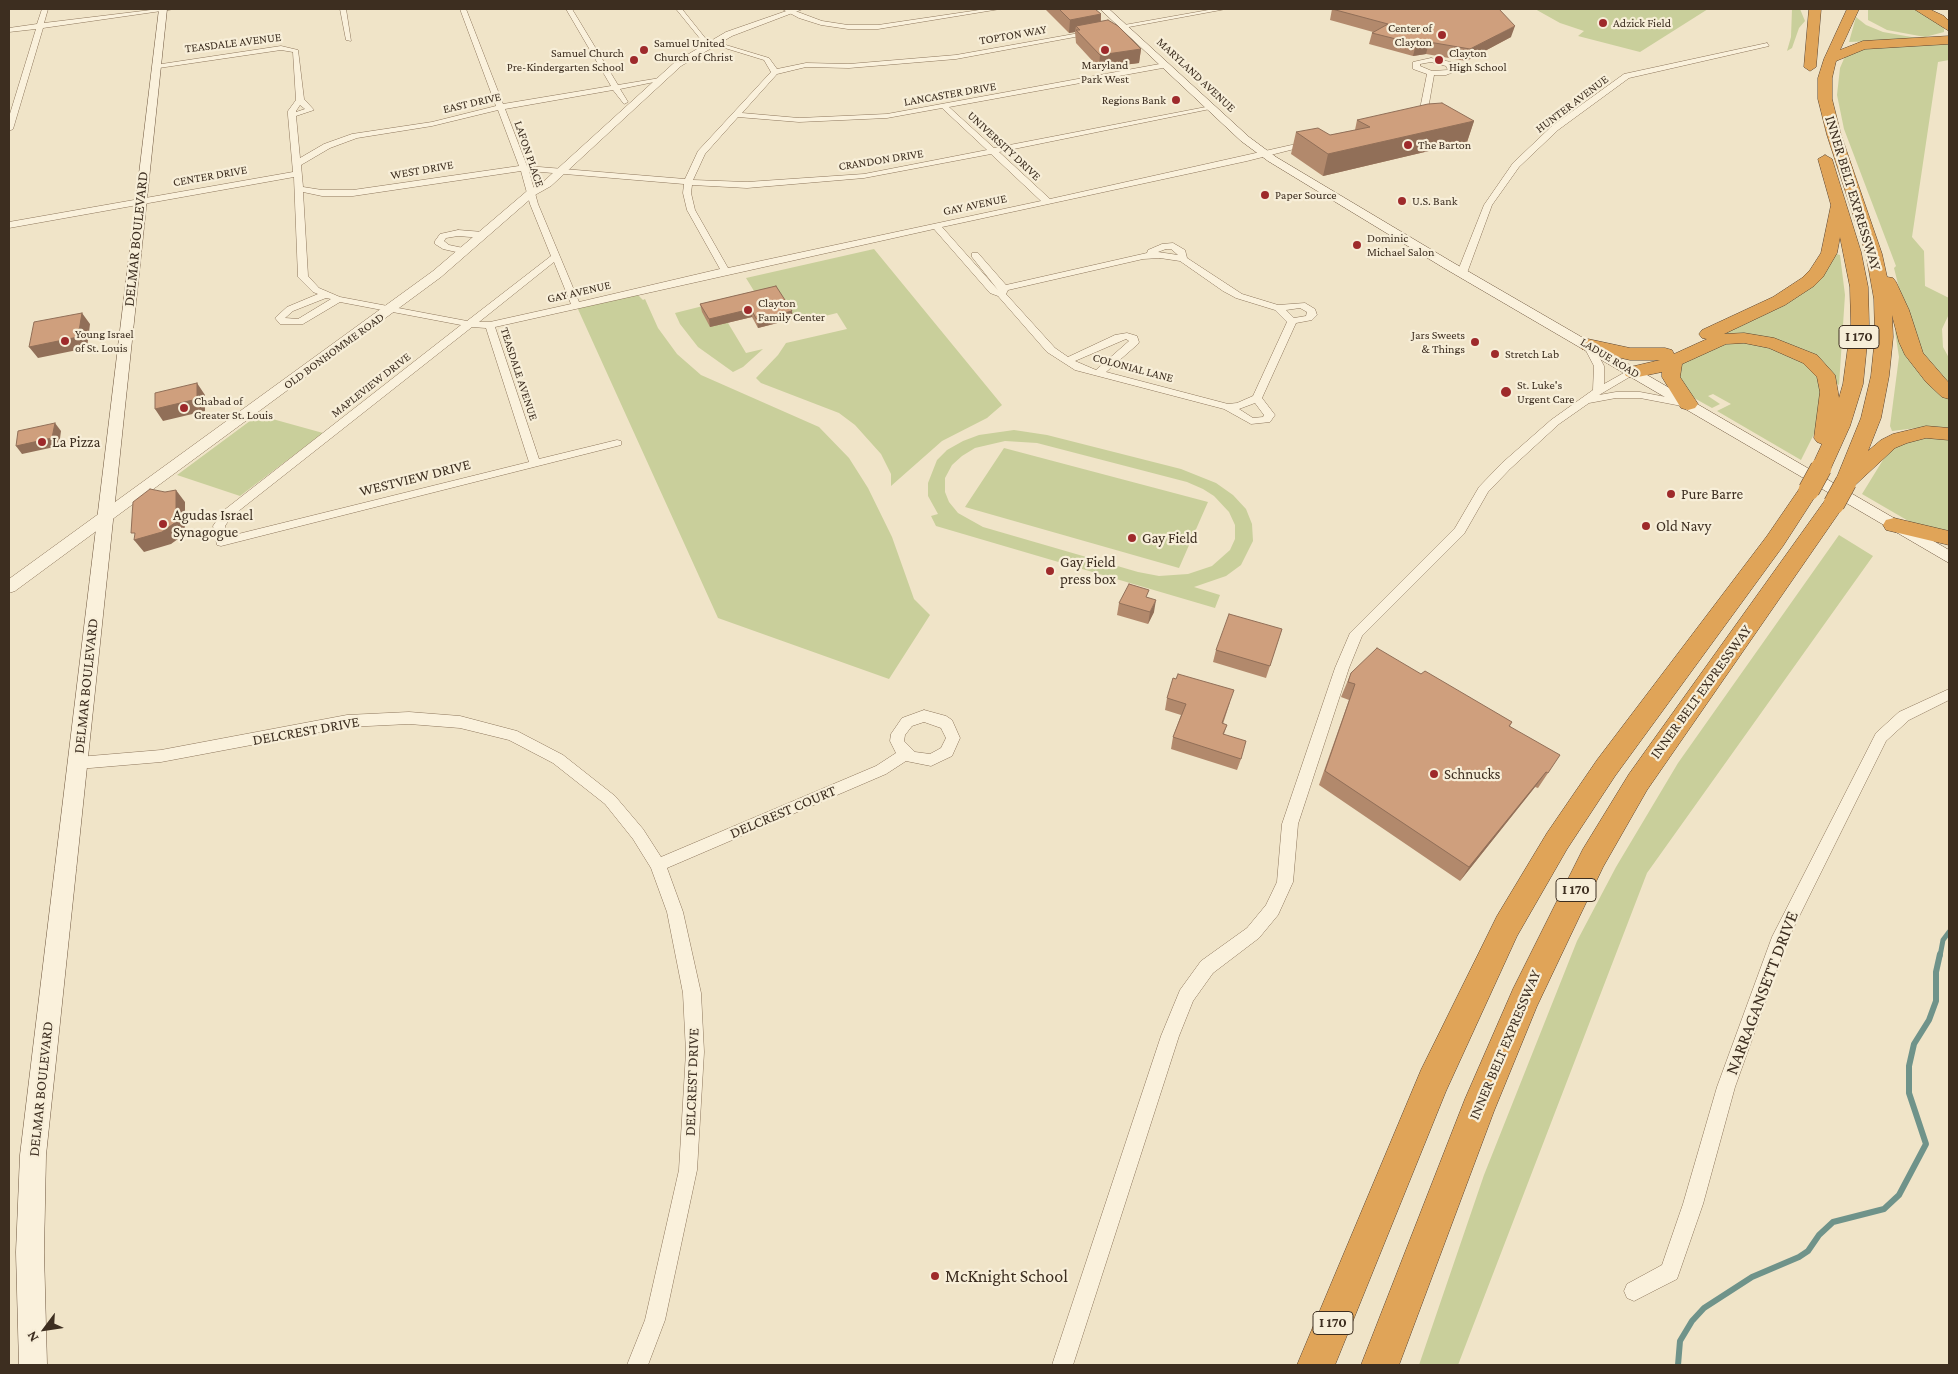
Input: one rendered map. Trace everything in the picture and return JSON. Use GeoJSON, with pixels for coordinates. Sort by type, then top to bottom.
{"type":"FeatureCollection","features":[{"type":"Feature","properties":{"kind":"highway"},"geometry":{"type":"LineString","coordinates":[[1808,82],[1814,9]]}},
{"type":"Feature","properties":{"kind":"highway"},"geometry":{"type":"LineString","coordinates":[[1920,9],[1940,19],[1949,27]]}},
{"type":"Feature","properties":{"kind":"highway"},"geometry":{"type":"LineString","coordinates":[[1928,9],[1949,19]]}},
{"type":"Feature","properties":{"kind":"highway","name":"INNER BELT EXPRESSWAY"},"geometry":{"type":"LineString","coordinates":[[1380,1365],[1477,1110],[1524,999],[1593,858],[1638,782],[1785,576],[1840,493],[1871,418],[1881,370],[1884,337],[1883,299],[1874,254],[1827,111],[1825,83],[1830,59],[1861,11]]}},
{"type":"Feature","properties":{"kind":"highway"},"geometry":{"type":"LineString","coordinates":[[1810,66],[1829,23]]}},
{"type":"Feature","properties":{"kind":"highway"},"geometry":{"type":"LineString","coordinates":[[1885,31],[1925,38],[1942,37],[1949,34]]}},
{"type":"Feature","properties":{"kind":"highway"},"geometry":{"type":"LineString","coordinates":[[1830,59],[1863,44],[1949,40]]}},
{"type":"Feature","properties":{"kind":"highway","name":"INNER BELT EXPRESSWAY"},"geometry":{"type":"LineString","coordinates":[[1316,1365],[1458,1026],[1524,896],[1557,841],[1606,768],[1775,541],[1815,479],[1840,426],[1853,384],[1860,324],[1856,269],[1836,195],[1820,146]]}},
{"type":"Feature","properties":{"kind":"highway"},"geometry":{"type":"LineString","coordinates":[[1633,372],[1659,367],[1670,357],[1772,305],[1808,282],[1818,273],[1829,253],[1836,195]]}},
{"type":"Feature","properties":{"kind":"highway"},"geometry":{"type":"LineString","coordinates":[[1874,254],[1900,310],[1908,342],[1914,355],[1933,378],[1949,393]]}},
{"type":"Feature","properties":{"kind":"highway"},"geometry":{"type":"LineString","coordinates":[[1588,345],[1630,354],[1670,357],[1715,342],[1734,338],[1774,343],[1810,359],[1826,376],[1830,392],[1815,479]]}},
{"type":"Feature","properties":{"kind":"highway"},"geometry":{"type":"LineString","coordinates":[[1670,357],[1671,378],[1688,404]]}},
{"type":"Feature","properties":{"kind":"highway"},"geometry":{"type":"LineString","coordinates":[[1840,493],[1888,444],[1900,438],[1926,432],[1949,434]]}},
{"type":"Feature","properties":{"kind":"highway"},"geometry":{"type":"LineString","coordinates":[[1894,525],[1949,538]]}},
{"type":"Feature","properties":{"kind":"highway"},"geometry":{"type":"LineString","coordinates":[[1297,1365],[1350,1281]]}},
{"type":"Feature","properties":{"kind":"main road","name":"DELMAR BOULEVARD"},"geometry":{"type":"LineString","coordinates":[[33,1365],[30,1252],[33,1156],[155,67],[166,9]]}},
{"type":"Feature","properties":{"kind":"main road","name":"MARYLAND AVENUE"},"geometry":{"type":"LineString","coordinates":[[1104,9],[1211,108],[1268,156]]}},
{"type":"Feature","properties":{"kind":"main road","name":"LADUE ROAD"},"geometry":{"type":"LineString","coordinates":[[1268,156],[1462,273],[1949,557]]}},
{"type":"Feature","properties":{"kind":"street"},"geometry":{"type":"LineString","coordinates":[[9,129],[12,111],[45,9]]}},
{"type":"Feature","properties":{"kind":"street"},"geometry":{"type":"LineString","coordinates":[[9,30],[166,9]]}},
{"type":"Feature","properties":{"kind":"street"},"geometry":{"type":"LineString","coordinates":[[342,9],[349,40]]}},
{"type":"Feature","properties":{"kind":"street","name":"LAFON PLACE"},"geometry":{"type":"LineString","coordinates":[[463,9],[524,168],[531,193],[555,257],[576,305]]}},
{"type":"Feature","properties":{"kind":"street"},"geometry":{"type":"LineString","coordinates":[[569,9],[624,102]]}},
{"type":"Feature","properties":{"kind":"street"},"geometry":{"type":"LineString","coordinates":[[679,9],[708,41],[776,60]]}},
{"type":"Feature","properties":{"kind":"street"},"geometry":{"type":"LineString","coordinates":[[531,193],[537,179],[674,59],[708,41],[785,10],[799,9]]}},
{"type":"Feature","properties":{"kind":"street"},"geometry":{"type":"LineString","coordinates":[[785,10],[821,23],[878,27],[997,9]]}},
{"type":"Feature","properties":{"kind":"street","name":"TOPTON WAY"},"geometry":{"type":"LineString","coordinates":[[786,62],[806,65],[849,66],[912,62],[1223,9]]}},
{"type":"Feature","properties":{"kind":"street"},"geometry":{"type":"LineString","coordinates":[[531,193],[547,184],[660,80],[708,41]]}},
{"type":"Feature","properties":{"kind":"street","name":"HUNTER AVENUE"},"geometry":{"type":"LineString","coordinates":[[1462,273],[1488,205],[1516,164],[1555,128],[1628,76],[1767,45]]}},
{"type":"Feature","properties":{"kind":"street","name":"TEASDALE AVENUE"},"geometry":{"type":"LineString","coordinates":[[155,67],[281,48],[296,51],[300,100],[310,110],[292,114],[300,189],[304,277],[316,290],[324,295],[469,324],[490,325],[535,464]]}},
{"type":"Feature","properties":{"kind":"street"},"geometry":{"type":"LineString","coordinates":[[724,271],[691,210],[687,193],[688,182],[692,166],[701,153],[775,72],[767,59]]}},
{"type":"Feature","properties":{"kind":"street","name":"TOPTON WAY"},"geometry":{"type":"LineString","coordinates":[[775,72],[806,65]]}},
{"type":"Feature","properties":{"kind":"street","name":"LANCASTER DRIVE"},"geometry":{"type":"LineString","coordinates":[[736,115],[799,120],[887,116],[945,107],[1165,65]]}},
{"type":"Feature","properties":{"kind":"street"},"geometry":{"type":"LineString","coordinates":[[1410,120],[1423,115],[1431,73]]}},
{"type":"Feature","properties":{"kind":"street","name":"EAST DRIVE"},"geometry":{"type":"LineString","coordinates":[[297,169],[327,146],[355,136],[432,124],[501,107],[660,80]]}},
{"type":"Feature","properties":{"kind":"street"},"geometry":{"type":"LineString","coordinates":[[292,114],[293,108],[300,100]]}},
{"type":"Feature","properties":{"kind":"street","name":"UNIVERSITY DRIVE"},"geometry":{"type":"LineString","coordinates":[[945,107],[1048,202]]}},
{"type":"Feature","properties":{"kind":"street","name":"CRANDON DRIVE"},"geometry":{"type":"LineString","coordinates":[[549,169],[688,182],[747,185],[864,176],[1211,108]]}},
{"type":"Feature","properties":{"kind":"street","name":"GAY AVENUE"},"geometry":{"type":"LineString","coordinates":[[490,325],[724,271],[1268,156],[1319,141]]}},
{"type":"Feature","properties":{"kind":"street","name":"WEST DRIVE"},"geometry":{"type":"LineString","coordinates":[[300,189],[322,193],[354,193],[465,175],[524,168],[549,169]]}},
{"type":"Feature","properties":{"kind":"street","name":"CENTER DRIVE"},"geometry":{"type":"LineString","coordinates":[[9,225],[297,169]]}},
{"type":"Feature","properties":{"kind":"street","name":"OLD BONHOMME ROAD"},"geometry":{"type":"LineString","coordinates":[[9,587],[393,308],[465,251],[531,193]]}},
{"type":"Feature","properties":{"kind":"street","name":"COLONIAL LANE"},"geometry":{"type":"LineString","coordinates":[[946,224],[993,276],[1051,350],[1067,361],[1098,374],[1228,407],[1251,421],[1266,420],[1270,415],[1257,398],[1247,404],[1228,407]]}},
{"type":"Feature","properties":{"kind":"street","name":"COLONIAL LANE"},"geometry":{"type":"LineString","coordinates":[[936,226],[993,290],[1003,291]]}},
{"type":"Feature","properties":{"kind":"street"},"geometry":{"type":"LineString","coordinates":[[465,251],[446,247],[438,241],[450,234],[483,235]]}},
{"type":"Feature","properties":{"kind":"street"},"geometry":{"type":"LineString","coordinates":[[1003,291],[1148,255],[1182,258],[1226,289],[1246,298],[1278,308],[1302,305],[1312,311],[1312,315],[1309,318],[1292,321]]}},
{"type":"Feature","properties":{"kind":"street","name":"MAPLEVIEW DRIVE"},"geometry":{"type":"LineString","coordinates":[[221,542],[219,526],[227,514],[555,257]]}},
{"type":"Feature","properties":{"kind":"street"},"geometry":{"type":"LineString","coordinates":[[983,279],[992,280],[993,276]]}},
{"type":"Feature","properties":{"kind":"street"},"geometry":{"type":"LineString","coordinates":[[324,295],[290,309],[280,318],[283,322],[300,322],[338,298]]}},
{"type":"Feature","properties":{"kind":"street"},"geometry":{"type":"LineString","coordinates":[[1278,308],[1292,321]]}},
{"type":"Feature","properties":{"kind":"street"},"geometry":{"type":"LineString","coordinates":[[1257,398],[1292,321]]}},
{"type":"Feature","properties":{"kind":"street"},"geometry":{"type":"LineString","coordinates":[[1067,361],[1119,338],[1127,336],[1132,338],[1134,342],[1098,374]]}},
{"type":"Feature","properties":{"kind":"street"},"geometry":{"type":"LineString","coordinates":[[1588,345],[1599,366],[1591,396]]}},
{"type":"Feature","properties":{"kind":"street"},"geometry":{"type":"LineString","coordinates":[[1062,1365],[1170,1036],[1186,996],[1207,967],[1253,933],[1272,910],[1285,882],[1290,824],[1342,668],[1357,633],[1460,531],[1489,482],[1554,422],[1591,396],[1633,372]]}},
{"type":"Feature","properties":{"kind":"street"},"geometry":{"type":"LineString","coordinates":[[1591,396],[1629,394],[1654,396],[1688,404]]}},
{"type":"Feature","properties":{"kind":"street","name":"WESTVIEW DRIVE"},"geometry":{"type":"LineString","coordinates":[[221,542],[617,443]]}},
{"type":"Feature","properties":{"kind":"street","name":"NARRAGANSETT DRIVE"},"geometry":{"type":"LineString","coordinates":[[1634,1291],[1670,1272],[1693,1204],[1726,1086],[1780,937],[1881,737],[1904,716],[1949,694]]}},
{"type":"Feature","properties":{"kind":"street","name":"DELCREST DRIVE"},"geometry":{"type":"LineString","coordinates":[[78,763],[162,756],[347,721],[409,718],[460,722],[512,735],[558,759],[610,800],[638,834],[658,865],[675,912],[692,993],[695,1052],[688,1170],[655,1320],[638,1365]]}},
{"type":"Feature","properties":{"kind":"street","name":"DELCREST COURT"},"geometry":{"type":"LineString","coordinates":[[658,865],[881,770],[905,754]]}},
{"type":"Feature","properties":{"kind":"green space"},"geometry":{"type":"Polygon","coordinates":[[[1535,9],[1708,9],[1640,52],[1578,36],[1584,31],[1560,23],[1535,9]]]}},
{"type":"Feature","properties":{"kind":"green space"},"geometry":{"type":"Polygon","coordinates":[[[1792,9],[1800,9],[1805,21],[1799,28],[1792,48],[1787,51],[1791,37],[1792,9]]]}},
{"type":"Feature","properties":{"kind":"green space"},"geometry":{"type":"Polygon","coordinates":[[[1868,9],[1916,9],[1931,16],[1944,28],[1944,32],[1925,37],[1887,30],[1868,20],[1868,9]]]}},
{"type":"Feature","properties":{"kind":"green space"},"geometry":{"type":"Polygon","coordinates":[[[1856,17],[1866,25],[1883,32],[1923,39],[1849,42],[1856,17]]]}},
{"type":"Feature","properties":{"kind":"green space"},"geometry":{"type":"Polygon","coordinates":[[[1949,43],[1949,60],[1938,62],[1912,237],[1924,251],[1925,286],[1949,298],[1949,314],[1942,329],[1943,347],[1949,358],[1949,387],[1933,370],[1911,336],[1894,268],[1896,266],[1844,129],[1837,95],[1840,68],[1846,54],[1852,50],[1949,43]]]}},
{"type":"Feature","properties":{"kind":"green space"},"geometry":{"type":"Polygon","coordinates":[[[874,249],[1002,405],[987,418],[942,441],[891,486],[891,474],[881,454],[855,425],[839,413],[761,383],[756,378],[778,355],[786,343],[847,329],[837,313],[797,323],[787,309],[754,291],[746,278],[874,249]]]}},
{"type":"Feature","properties":{"kind":"green space"},"geometry":{"type":"Polygon","coordinates":[[[1833,253],[1840,255],[1845,295],[1839,385],[1835,383],[1812,356],[1717,337],[1783,304],[1833,253]]]}},
{"type":"Feature","properties":{"kind":"green space"},"geometry":{"type":"Polygon","coordinates":[[[637,294],[643,300],[645,299],[658,328],[677,354],[701,375],[819,427],[849,458],[868,488],[892,537],[914,599],[930,615],[889,679],[718,618],[577,307],[637,294]]]}},
{"type":"Feature","properties":{"kind":"green space"},"geometry":{"type":"Polygon","coordinates":[[[723,301],[728,323],[746,353],[763,349],[743,367],[733,372],[698,347],[680,324],[675,313],[723,301]]]}},
{"type":"Feature","properties":{"kind":"green space"},"geometry":{"type":"Polygon","coordinates":[[[1895,331],[1940,391],[1949,399],[1949,430],[1917,428],[1892,431],[1890,426],[1899,357],[1895,331]]]}},
{"type":"Feature","properties":{"kind":"green space"},"geometry":{"type":"Polygon","coordinates":[[[1754,341],[1797,355],[1825,382],[1817,428],[1801,460],[1717,411],[1731,404],[1713,394],[1708,396],[1720,404],[1712,408],[1688,394],[1676,373],[1679,363],[1719,345],[1754,341]]]}},
{"type":"Feature","properties":{"kind":"green space"},"geometry":{"type":"Polygon","coordinates":[[[258,415],[323,433],[240,496],[177,475],[258,415]]]}},
{"type":"Feature","properties":{"kind":"green space"},"geometry":{"type":"Polygon","coordinates":[[[1014,430],[1047,435],[1181,469],[1216,483],[1233,495],[1246,509],[1252,524],[1253,541],[1241,565],[1226,576],[1194,587],[1220,595],[1215,608],[936,526],[931,516],[938,514],[928,496],[928,483],[937,460],[947,450],[979,435],[1014,430]],[[1005,441],[975,448],[962,456],[952,465],[945,478],[945,492],[949,502],[958,513],[983,527],[1138,572],[1159,576],[1188,574],[1212,566],[1230,550],[1235,539],[1235,525],[1229,512],[1214,496],[1203,489],[1187,482],[1037,443],[1005,441]]]}},
{"type":"Feature","properties":{"kind":"green space"},"geometry":{"type":"Polygon","coordinates":[[[1915,437],[1949,437],[1949,534],[1917,526],[1862,494],[1893,446],[1915,437]]]}},
{"type":"Feature","properties":{"kind":"green space","name":"Gay Field"},"geometry":{"type":"Polygon","coordinates":[[[1004,448],[1208,502],[1179,568],[965,507],[1004,448]]]}},
{"type":"Feature","properties":{"kind":"green space"},"geometry":{"type":"Polygon","coordinates":[[[1839,535],[1873,556],[1647,873],[1458,1365],[1419,1365],[1484,1175],[1577,941],[1616,867],[1678,763],[1839,535]]]}},
{"type":"Feature","properties":{"kind":"building"},"geometry":{"type":"Polygon","coordinates":[[[1059,9],[1095,9],[1101,14],[1070,20],[1059,9]]]}},
{"type":"Feature","properties":{"kind":"building"},"geometry":{"type":"Polygon","coordinates":[[[1332,9],[1499,9],[1515,26],[1470,49],[1429,42],[1416,44],[1372,33],[1388,24],[1332,9]]]}},
{"type":"Feature","properties":{"kind":"building"},"geometry":{"type":"Polygon","coordinates":[[[1108,20],[1118,26],[1141,49],[1100,55],[1076,30],[1080,30],[1076,26],[1108,20]]]}},
{"type":"Feature","properties":{"kind":"building"},"geometry":{"type":"Polygon","coordinates":[[[1442,103],[1474,121],[1328,154],[1296,132],[1318,128],[1330,135],[1370,127],[1357,120],[1428,104],[1442,103]]]}},
{"type":"Feature","properties":{"kind":"building","name":"Clayton Family Center"},"geometry":{"type":"Polygon","coordinates":[[[776,286],[792,311],[757,320],[751,309],[709,319],[700,304],[776,286]]]}},
{"type":"Feature","properties":{"kind":"building"},"geometry":{"type":"Polygon","coordinates":[[[82,313],[78,337],[29,347],[34,322],[82,313]]]}},
{"type":"Feature","properties":{"kind":"building"},"geometry":{"type":"Polygon","coordinates":[[[197,383],[197,399],[155,409],[155,393],[197,383]]]}},
{"type":"Feature","properties":{"kind":"building"},"geometry":{"type":"Polygon","coordinates":[[[55,423],[52,438],[16,446],[18,431],[55,423]]]}},
{"type":"Feature","properties":{"kind":"building"},"geometry":{"type":"Polygon","coordinates":[[[150,489],[165,492],[176,490],[176,522],[162,532],[134,540],[135,533],[131,533],[133,502],[150,489]]]}},
{"type":"Feature","properties":{"kind":"building"},"geometry":{"type":"Polygon","coordinates":[[[1129,584],[1149,590],[1146,597],[1156,600],[1150,612],[1119,603],[1129,584]]]}},
{"type":"Feature","properties":{"kind":"building"},"geometry":{"type":"Polygon","coordinates":[[[1229,614],[1282,629],[1270,666],[1216,650],[1229,614]]]}},
{"type":"Feature","properties":{"kind":"building","name":"Schnucks"},"geometry":{"type":"Polygon","coordinates":[[[1377,648],[1421,674],[1425,671],[1512,722],[1509,726],[1560,755],[1548,773],[1546,772],[1469,867],[1325,771],[1355,684],[1348,682],[1351,673],[1377,648]]]}},
{"type":"Feature","properties":{"kind":"building"},"geometry":{"type":"Polygon","coordinates":[[[1178,674],[1234,690],[1222,723],[1227,725],[1223,734],[1246,741],[1241,759],[1173,737],[1186,704],[1167,698],[1173,678],[1176,679],[1178,674]]]}},
{"type":"Feature","properties":{"kind":"waterway"},"geometry":{"type":"LineString","coordinates":[[1940,956],[1943,940],[1949,932]]}},
{"type":"Feature","properties":{"kind":"waterway"},"geometry":{"type":"LineString","coordinates":[[1678,1365],[1680,1341],[1692,1321],[1704,1308],[1752,1277],[1799,1257],[1808,1251],[1819,1235],[1833,1222],[1884,1209],[1899,1195],[1926,1144],[1909,1093],[1909,1066],[1914,1044],[1929,1020],[1936,1001],[1936,972],[1940,954]]}},
{"type":"Feature","properties":{"kind":"place","name":"Adzick Field"},"geometry":{"type":"Point","coordinates":[1603,23]}},
{"type":"Feature","properties":{"kind":"place","name":"Center of Clayton"},"geometry":{"type":"Point","coordinates":[1442,35]}},
{"type":"Feature","properties":{"kind":"place","name":"Samuel United Church of Christ"},"geometry":{"type":"Point","coordinates":[644,50]}},
{"type":"Feature","properties":{"kind":"place","name":"Maryland Park West"},"geometry":{"type":"Point","coordinates":[1105,50]}},
{"type":"Feature","properties":{"kind":"place","name":"Samuel Church Pre-Kindergarten School"},"geometry":{"type":"Point","coordinates":[634,60]}},
{"type":"Feature","properties":{"kind":"place","name":"Clayton High School"},"geometry":{"type":"Point","coordinates":[1439,60]}},
{"type":"Feature","properties":{"kind":"place","name":"Regions Bank"},"geometry":{"type":"Point","coordinates":[1176,100]}},
{"type":"Feature","properties":{"kind":"place","name":"The Barton"},"geometry":{"type":"Point","coordinates":[1408,145]}},
{"type":"Feature","properties":{"kind":"place","name":"Paper Source"},"geometry":{"type":"Point","coordinates":[1265,195]}},
{"type":"Feature","properties":{"kind":"place","name":"U.S. Bank"},"geometry":{"type":"Point","coordinates":[1402,201]}},
{"type":"Feature","properties":{"kind":"place","name":"Dominic Michael Salon"},"geometry":{"type":"Point","coordinates":[1357,245]}},
{"type":"Feature","properties":{"kind":"place","name":"Clayton Family Center"},"geometry":{"type":"Point","coordinates":[748,310]}},
{"type":"Feature","properties":{"kind":"place","name":"Young Israel of St. Louis"},"geometry":{"type":"Point","coordinates":[65,341]}},
{"type":"Feature","properties":{"kind":"place","name":"Jars Sweets & Things"},"geometry":{"type":"Point","coordinates":[1475,342]}},
{"type":"Feature","properties":{"kind":"place","name":"Stretch Lab"},"geometry":{"type":"Point","coordinates":[1495,354]}},
{"type":"Feature","properties":{"kind":"place","name":"St. Luke's Urgent Care"},"geometry":{"type":"Point","coordinates":[1506,392]}},
{"type":"Feature","properties":{"kind":"place","name":"Chabad of Greater St. Louis"},"geometry":{"type":"Point","coordinates":[184,408]}},
{"type":"Feature","properties":{"kind":"place","name":"La Pizza"},"geometry":{"type":"Point","coordinates":[42,442]}},
{"type":"Feature","properties":{"kind":"place","name":"Pure Barre"},"geometry":{"type":"Point","coordinates":[1671,494]}},
{"type":"Feature","properties":{"kind":"place","name":"Agudas Israel Synagogue"},"geometry":{"type":"Point","coordinates":[163,524]}},
{"type":"Feature","properties":{"kind":"place","name":"Old Navy"},"geometry":{"type":"Point","coordinates":[1646,526]}},
{"type":"Feature","properties":{"kind":"place","name":"Gay Field"},"geometry":{"type":"Point","coordinates":[1132,538]}},
{"type":"Feature","properties":{"kind":"place","name":"Gay Field press box"},"geometry":{"type":"Point","coordinates":[1050,571]}},
{"type":"Feature","properties":{"kind":"place","name":"Schnucks"},"geometry":{"type":"Point","coordinates":[1434,774]}},
{"type":"Feature","properties":{"kind":"place","name":"McKnight School"},"geometry":{"type":"Point","coordinates":[935,1276]}}]}
